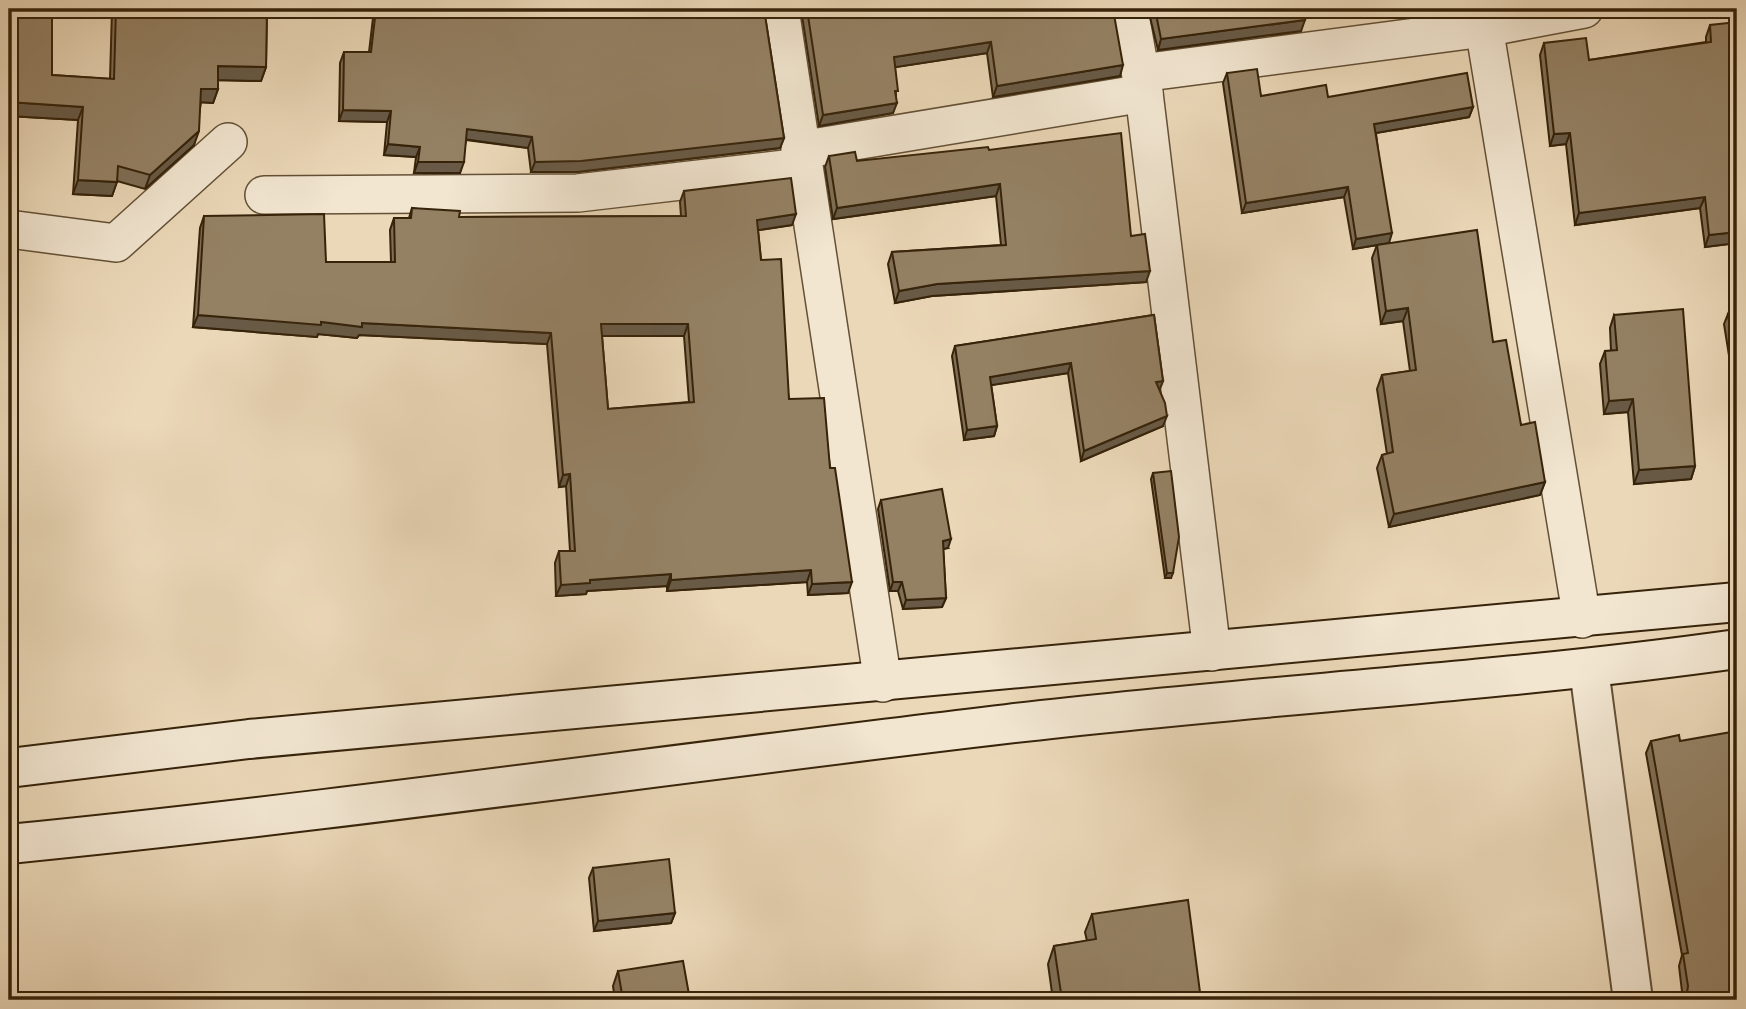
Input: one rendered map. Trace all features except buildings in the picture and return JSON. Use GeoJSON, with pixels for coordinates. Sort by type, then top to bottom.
{"type":"FeatureCollection","features":[{"type":"Feature","properties":{"kind":"main road"},"geometry":{"type":"LineString","coordinates":[[9,768],[248,739],[883,683],[1013,667],[1212,652],[1737,602]]}},
{"type":"Feature","properties":{"kind":"main road"},"geometry":{"type":"LineString","coordinates":[[9,844],[289,815],[1010,723],[1589,669],[1737,649]]}},
{"type":"Feature","properties":{"kind":"main road"},"geometry":{"type":"LineString","coordinates":[[1589,669],[1633,1000]]}},
{"type":"Feature","properties":{"kind":"street"},"geometry":{"type":"LineString","coordinates":[[780,9],[883,683]]}},
{"type":"Feature","properties":{"kind":"street"},"geometry":{"type":"LineString","coordinates":[[1129,9],[1143,83],[1212,652]]}},
{"type":"Feature","properties":{"kind":"street"},"geometry":{"type":"LineString","coordinates":[[264,195],[578,192],[801,158],[1143,83],[1483,18],[1584,9]]}},
{"type":"Feature","properties":{"kind":"street"},"geometry":{"type":"LineString","coordinates":[[1483,18],[1581,618]]}},
{"type":"Feature","properties":{"kind":"street"},"geometry":{"type":"LineString","coordinates":[[9,229],[116,243],[228,142]]}}]}
